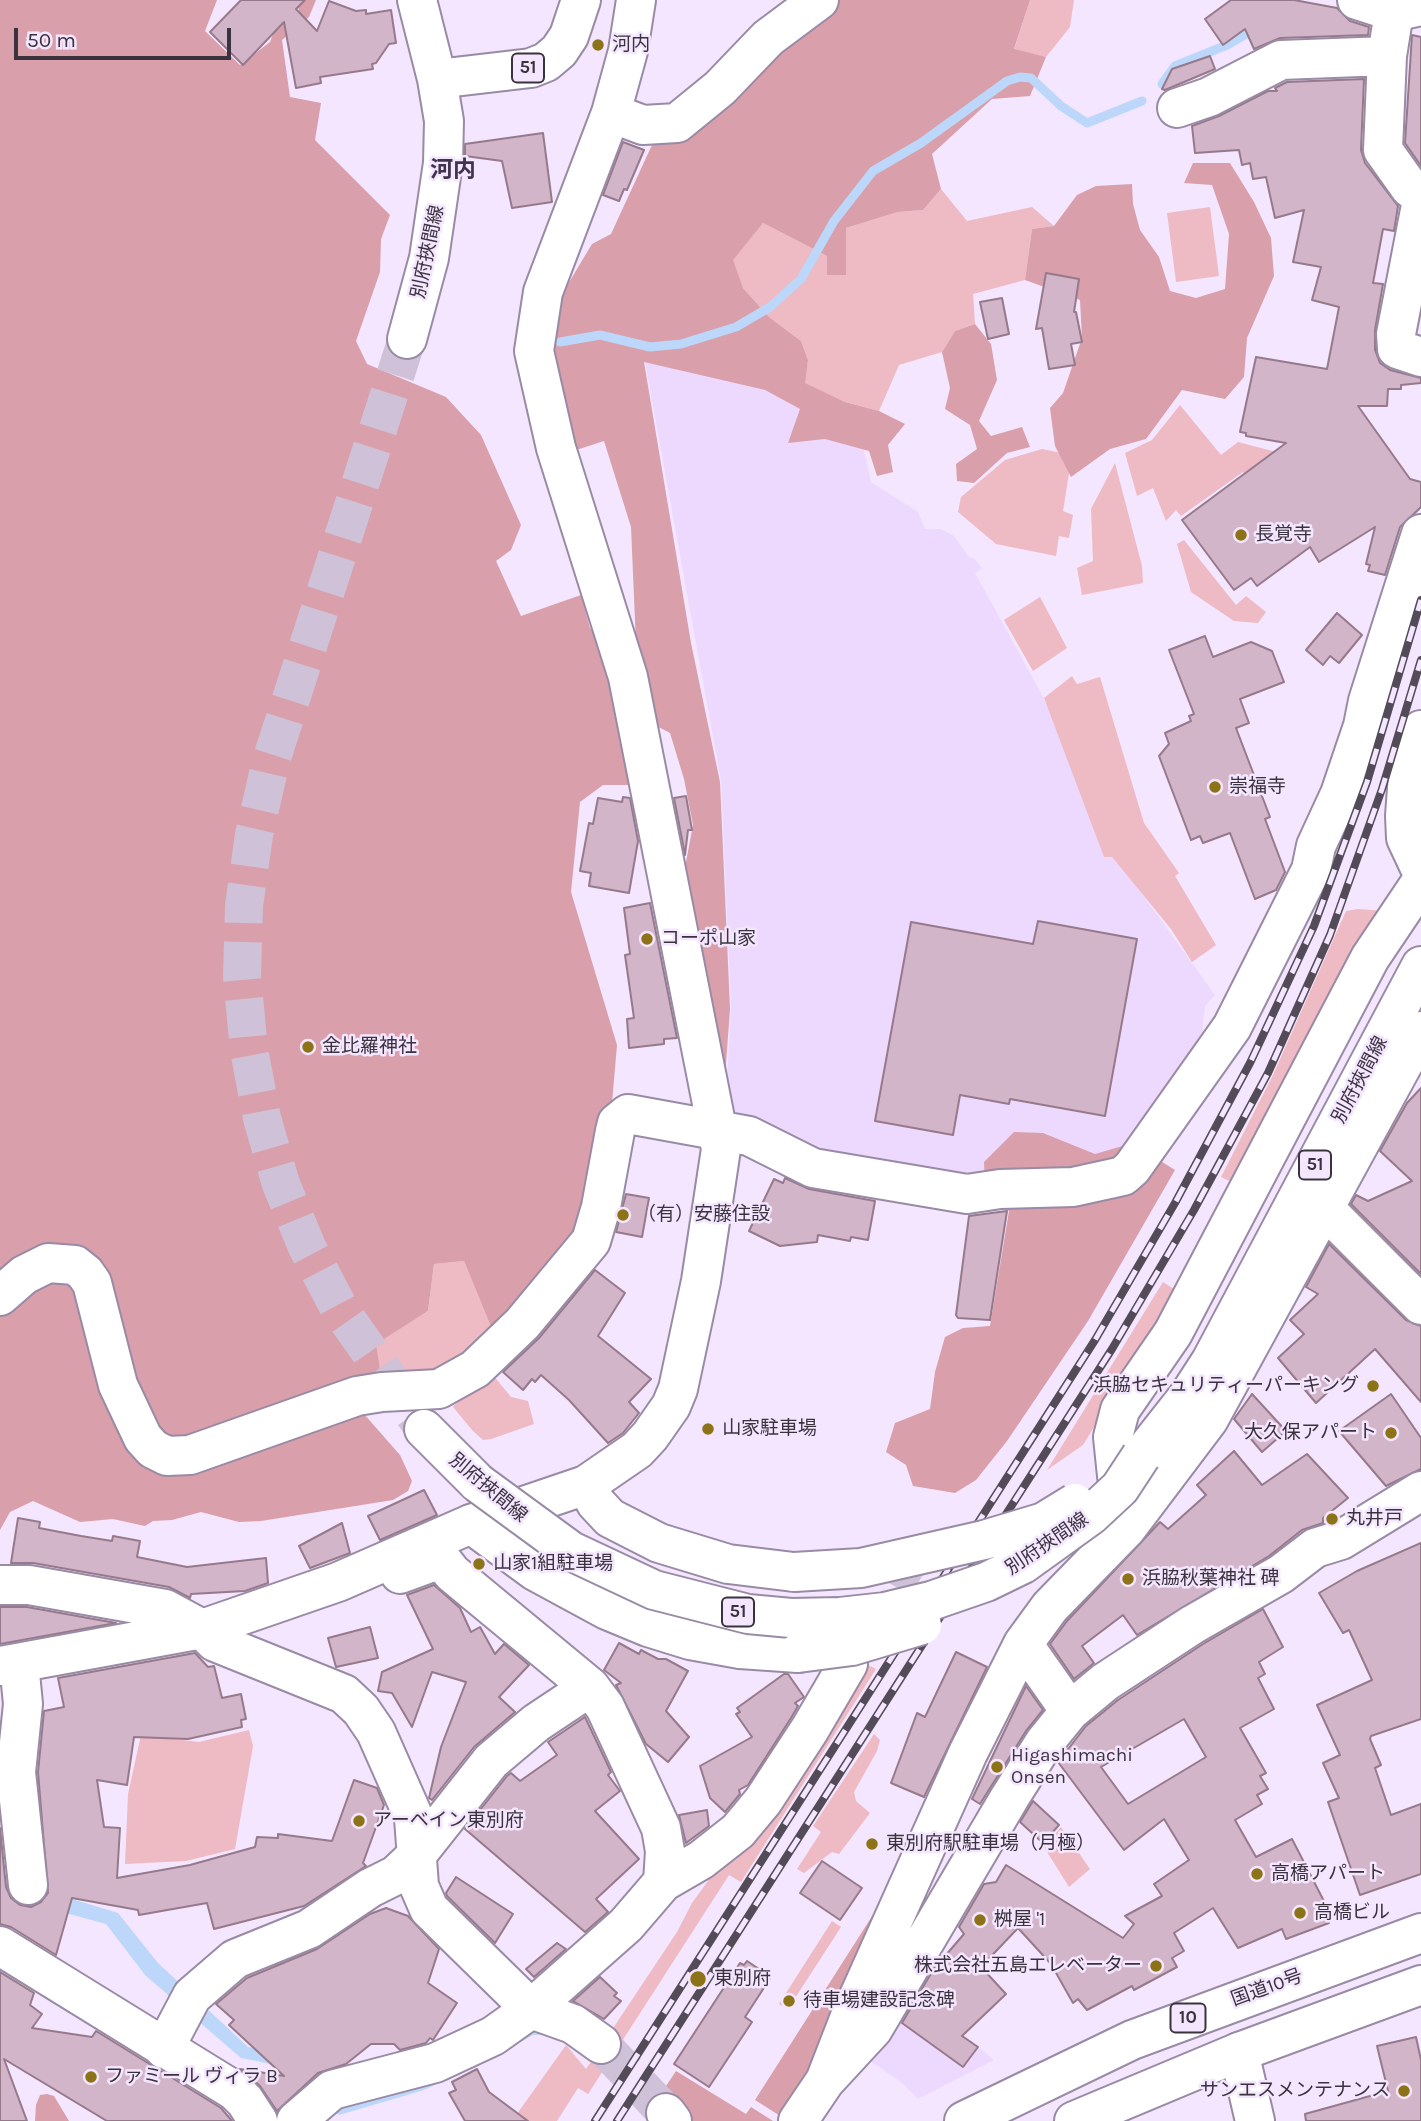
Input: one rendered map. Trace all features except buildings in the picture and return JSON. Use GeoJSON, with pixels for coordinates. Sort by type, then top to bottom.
{"type":"FeatureCollection","features":[{"type":"Feature","properties":{"kind":"main road","name":"別府挾間線"},"geometry":{"type":"LineString","coordinates":[[407,339],[429,258],[443,163],[444,121],[437,79],[416,0]]}},
{"type":"Feature","properties":{"kind":"main road","name":"51"},"geometry":{"type":"LineString","coordinates":[[437,79],[531,68],[546,62],[559,51],[569,36],[581,0]]}},
{"type":"Feature","properties":{"kind":"main road"},"geometry":{"type":"LineString","coordinates":[[28,1885],[16,1772],[23,1704],[10,1665],[202,1629],[338,1582],[471,1524],[586,1485],[637,1450],[663,1420],[678,1389],[701,1281],[722,1149],[716,1131],[674,898],[628,677],[556,448],[534,351],[543,292],[611,113],[628,51],[636,0]]}},
{"type":"Feature","properties":{"kind":"main road"},"geometry":{"type":"LineString","coordinates":[[611,113],[643,125],[677,122],[720,88],[740,64],[768,38],[819,0]]}},
{"type":"Feature","properties":{"kind":"main road"},"geometry":{"type":"LineString","coordinates":[[1357,0],[1408,9],[1387,56],[1383,150],[1410,188],[1421,194]]}},
{"type":"Feature","properties":{"kind":"main road"},"geometry":{"type":"LineString","coordinates":[[1177,108],[1209,97],[1281,60],[1387,56]]}},
{"type":"Feature","properties":{"kind":"main road"},"geometry":{"type":"LineString","coordinates":[[1421,205],[1396,334],[1397,349],[1421,357]]}},
{"type":"Feature","properties":{"kind":"main road"},"geometry":{"type":"LineString","coordinates":[[0,1296],[24,1275],[48,1263],[75,1265],[85,1273],[92,1283],[118,1385],[143,1438],[153,1449],[167,1456],[190,1455],[358,1396],[382,1392],[423,1392],[458,1380],[475,1368],[522,1324],[567,1274],[591,1241],[601,1207],[615,1131],[622,1118],[635,1113],[749,1136],[813,1168],[967,1194],[1000,1189],[1073,1187],[1109,1180],[1132,1168],[1232,1027],[1311,870],[1315,846],[1340,793],[1363,726],[1368,701],[1421,534]]}},
{"type":"Feature","properties":{"kind":"main road"},"geometry":{"type":"LineString","coordinates":[[1421,730],[1408,775],[1405,816],[1406,838],[1421,870]]}},
{"type":"Feature","properties":{"kind":"main road"},"geometry":{"type":"LineString","coordinates":[[1126,1529],[1120,1511],[1113,1437],[1120,1410],[1173,1333],[1370,958],[1421,882]]}},
{"type":"Feature","properties":{"kind":"main road","name":"別府挾間線"},"geometry":{"type":"LineString","coordinates":[[424,1429],[478,1483],[531,1524],[609,1572],[654,1590],[748,1614],[791,1618],[885,1612],[986,1582],[1023,1564],[1091,1515],[1120,1488],[1141,1455],[1189,1395],[1230,1326],[1421,966]]}},
{"type":"Feature","properties":{"kind":"main road"},"geometry":{"type":"LineString","coordinates":[[825,2081],[851,2014],[968,1753],[1023,1644],[1050,1607],[1126,1529],[1209,1419],[1421,1031]]}},
{"type":"Feature","properties":{"kind":"main road"},"geometry":{"type":"LineString","coordinates":[[1323,1212],[1334,1218],[1421,1305]]}},
{"type":"Feature","properties":{"kind":"main road"},"geometry":{"type":"LineString","coordinates":[[586,1485],[596,1503],[610,1518],[659,1543],[728,1564],[794,1572],[829,1572],[890,1563],[1044,1522],[1141,1455]]}},
{"type":"Feature","properties":{"kind":"main road"},"geometry":{"type":"LineString","coordinates":[[798,2121],[825,2081],[873,2029],[1010,1797],[1044,1743],[1070,1711],[1105,1682],[1192,1625],[1281,1574],[1315,1548],[1340,1540],[1421,1491]]}},
{"type":"Feature","properties":{"kind":"main road"},"geometry":{"type":"LineString","coordinates":[[471,1524],[520,1560],[570,1591],[648,1627],[715,1645],[799,1653],[852,1646],[887,1637],[991,1598],[1023,1564]]}},
{"type":"Feature","properties":{"kind":"main road"},"geometry":{"type":"LineString","coordinates":[[338,1582],[363,1588],[441,1559],[452,1573],[590,1687],[605,1707],[662,1828],[665,1851],[663,1882]]}},
{"type":"Feature","properties":{"kind":"main road"},"geometry":{"type":"LineString","coordinates":[[0,1585],[29,1585],[165,1609],[202,1629],[215,1642],[322,1682],[344,1693],[361,1710],[376,1732],[414,1818],[419,1886],[429,1909],[440,1924],[508,1983],[531,2009],[573,2024],[601,2044]]}},
{"type":"Feature","properties":{"kind":"main road"},"geometry":{"type":"LineString","coordinates":[[1023,1644],[1070,1711]]}},
{"type":"Feature","properties":{"kind":"main road"},"geometry":{"type":"LineString","coordinates":[[317,2103],[435,2063],[493,2036],[531,2009],[626,1925],[663,1882],[701,1860],[738,1830],[763,1801],[848,1664]]}},
{"type":"Feature","properties":{"kind":"main road"},"geometry":{"type":"LineString","coordinates":[[164,2049],[189,2003],[235,1959],[309,1930],[370,1888],[396,1875],[415,1857],[491,1761],[536,1723],[590,1687]]}},
{"type":"Feature","properties":{"kind":"main road","name":"国道10号"},"geometry":{"type":"LineString","coordinates":[[964,2121],[1132,2040],[1421,1933]]}},
{"type":"Feature","properties":{"kind":"main road"},"geometry":{"type":"LineString","coordinates":[[0,1946],[235,2091],[246,2101],[258,2121]]}},
{"type":"Feature","properties":{"kind":"main road"},"geometry":{"type":"LineString","coordinates":[[1074,2121],[1239,2052],[1421,1985]]}},
{"type":"Feature","properties":{"kind":"main road"},"geometry":{"type":"LineString","coordinates":[[1239,2052],[1255,2121]]}},
{"type":"Feature","properties":{"kind":"shaded area"},"geometry":{"type":"Polygon","coordinates":[[[0,0],[217,0],[205,31],[240,65],[270,42],[279,19],[299,10],[295,0],[316,0],[309,17],[282,40],[290,97],[321,103],[315,140],[390,215],[381,239],[380,272],[356,341],[367,364],[446,397],[481,435],[521,525],[511,550],[496,561],[521,616],[581,595],[590,628],[612,656],[644,785],[603,785],[580,802],[571,892],[617,1045],[612,1103],[586,1230],[496,1339],[464,1261],[434,1264],[428,1311],[376,1344],[382,1383],[189,1442],[157,1440],[97,1274],[0,1286],[0,0]]]}},
{"type":"Feature","properties":{"kind":"shaded area"},"geometry":{"type":"Polygon","coordinates":[[[832,0],[1030,0],[1014,49],[1046,57],[1030,96],[992,99],[932,154],[941,189],[923,210],[898,212],[846,228],[846,275],[827,275],[827,256],[763,223],[733,260],[743,288],[769,317],[801,341],[808,360],[805,383],[845,402],[879,411],[905,424],[888,445],[893,472],[877,476],[869,451],[825,439],[788,443],[800,409],[765,390],[644,362],[691,643],[720,782],[730,1009],[723,1105],[680,894],[693,825],[684,779],[670,733],[647,721],[636,644],[631,527],[604,441],[564,454],[543,366],[562,294],[592,244],[611,234],[657,134],[832,0]]]}},
{"type":"Feature","properties":{"kind":"shaded area"},"geometry":{"type":"Polygon","coordinates":[[[1030,0],[1074,0],[1070,27],[1046,57],[1014,50],[1030,0]]]}},
{"type":"Feature","properties":{"kind":"shaded area"},"geometry":{"type":"Polygon","coordinates":[[[1193,163],[1230,163],[1254,202],[1271,238],[1274,276],[1247,338],[1244,377],[1225,399],[1182,390],[1146,439],[1110,449],[1071,477],[1055,446],[1050,408],[1063,393],[1082,338],[1080,300],[1025,280],[1032,229],[1054,226],[1077,195],[1096,186],[1132,184],[1133,204],[1140,230],[1159,257],[1170,291],[1196,298],[1225,289],[1229,234],[1212,185],[1184,183],[1193,163]]]}},
{"type":"Feature","properties":{"kind":"shaded area"},"geometry":{"type":"Polygon","coordinates":[[[941,189],[967,221],[1032,207],[1054,226],[1032,229],[1025,280],[973,294],[975,324],[955,331],[942,352],[899,365],[879,411],[845,402],[804,383],[808,360],[801,341],[769,317],[743,288],[732,260],[763,223],[827,256],[846,228],[898,212],[923,210],[941,189]]]}},
{"type":"Feature","properties":{"kind":"shaded area"},"geometry":{"type":"Polygon","coordinates":[[[1210,207],[1219,276],[1176,282],[1167,213],[1210,207]]]}},
{"type":"Feature","properties":{"kind":"shaded area"},"geometry":{"type":"Polygon","coordinates":[[[975,324],[991,344],[997,380],[979,421],[991,436],[1022,427],[1030,447],[1007,453],[974,483],[957,481],[956,464],[977,449],[970,425],[945,409],[950,388],[942,352],[955,331],[975,324]]]}},
{"type":"Feature","properties":{"kind":"shaded area"},"geometry":{"type":"Polygon","coordinates":[[[645,362],[765,390],[862,442],[871,482],[918,512],[925,529],[941,529],[954,536],[969,557],[975,559],[982,568],[975,573],[1041,693],[1060,735],[1104,856],[1112,857],[1140,891],[1215,995],[1205,1006],[1202,1032],[1167,1088],[1140,1147],[1018,1182],[816,1159],[725,1116],[731,1008],[721,781],[645,362]]]}},
{"type":"Feature","properties":{"kind":"shaded area"},"geometry":{"type":"Polygon","coordinates":[[[1180,405],[1221,455],[1238,442],[1280,453],[1262,496],[1243,472],[1181,516],[1176,510],[1166,521],[1153,488],[1137,496],[1125,453],[1152,440],[1180,405]]]}},
{"type":"Feature","properties":{"kind":"shaded area"},"geometry":{"type":"Polygon","coordinates":[[[1042,449],[1072,455],[1063,511],[1073,515],[1069,538],[1059,536],[1056,556],[996,544],[958,512],[961,497],[1005,460],[1042,449]]]}},
{"type":"Feature","properties":{"kind":"shaded area"},"geometry":{"type":"Polygon","coordinates":[[[1115,463],[1142,566],[1143,583],[1082,595],[1077,568],[1093,561],[1091,509],[1115,463]]]}},
{"type":"Feature","properties":{"kind":"shaded area"},"geometry":{"type":"Polygon","coordinates":[[[1184,540],[1236,605],[1246,596],[1266,612],[1258,623],[1234,621],[1191,592],[1177,544],[1184,540]]]}},
{"type":"Feature","properties":{"kind":"shaded area"},"geometry":{"type":"Polygon","coordinates":[[[1040,597],[1067,648],[1033,671],[1004,620],[1040,597]]]}},
{"type":"Feature","properties":{"kind":"shaded area"},"geometry":{"type":"Polygon","coordinates":[[[1072,676],[1077,684],[1100,677],[1144,823],[1179,873],[1175,876],[1216,945],[1192,962],[1171,929],[1112,857],[1104,857],[1044,698],[1072,676]]]}},
{"type":"Feature","properties":{"kind":"shaded area"},"geometry":{"type":"Polygon","coordinates":[[[1346,911],[1386,911],[1238,1185],[1221,1177],[1273,1075],[1346,911]]]}},
{"type":"Feature","properties":{"kind":"shaded area"},"geometry":{"type":"Polygon","coordinates":[[[1014,1132],[1043,1133],[1095,1154],[1126,1145],[1128,1161],[985,1184],[984,1162],[1014,1132]]]}},
{"type":"Feature","properties":{"kind":"shaded area"},"geometry":{"type":"Polygon","coordinates":[[[1159,1160],[1175,1170],[1088,1321],[1007,1441],[976,1480],[955,1493],[913,1486],[906,1465],[886,1452],[895,1423],[930,1409],[935,1372],[945,1337],[963,1328],[990,1326],[1009,1211],[990,1198],[1159,1160]]]}},
{"type":"Feature","properties":{"kind":"shaded area"},"geometry":{"type":"Polygon","coordinates":[[[464,1261],[496,1339],[466,1366],[382,1383],[375,1344],[428,1311],[434,1264],[464,1261]]]}},
{"type":"Feature","properties":{"kind":"shaded area"},"geometry":{"type":"Polygon","coordinates":[[[75,1275],[141,1449],[365,1403],[364,1414],[400,1455],[412,1481],[408,1491],[393,1500],[261,1521],[239,1522],[201,1512],[172,1520],[153,1521],[145,1526],[113,1519],[80,1522],[33,1501],[10,1512],[0,1530],[0,1306],[19,1289],[75,1275]]]}},
{"type":"Feature","properties":{"kind":"shaded area"},"geometry":{"type":"Polygon","coordinates":[[[1163,1282],[1177,1291],[1083,1445],[1047,1470],[1163,1282]]]}},
{"type":"Feature","properties":{"kind":"shaded area"},"geometry":{"type":"Polygon","coordinates":[[[488,1369],[511,1397],[528,1401],[534,1424],[483,1440],[472,1430],[453,1407],[459,1400],[454,1391],[488,1369]]]}},
{"type":"Feature","properties":{"kind":"shaded area"},"geometry":{"type":"Polygon","coordinates":[[[866,1664],[876,1669],[741,1882],[729,1875],[588,2094],[578,2088],[557,2121],[512,2121],[566,2045],[586,2069],[677,1932],[692,1903],[866,1664]]]}},
{"type":"Feature","properties":{"kind":"shaded area"},"geometry":{"type":"Polygon","coordinates":[[[249,1730],[253,1746],[235,1849],[186,1861],[125,1864],[128,1794],[141,1735],[199,1742],[249,1730]]]}},
{"type":"Feature","properties":{"kind":"shaded area"},"geometry":{"type":"Polygon","coordinates":[[[874,1734],[880,1740],[877,1751],[854,1792],[856,1801],[870,1813],[839,1854],[832,1852],[804,1873],[797,1869],[821,1832],[813,1826],[874,1734]]]}},
{"type":"Feature","properties":{"kind":"shaded area"},"geometry":{"type":"Polygon","coordinates":[[[1061,1827],[1090,1869],[1069,1887],[1039,1839],[1044,1833],[1051,1839],[1061,1827]]]}},
{"type":"Feature","properties":{"kind":"shaded area"},"geometry":{"type":"Polygon","coordinates":[[[883,1899],[836,2019],[785,2119],[755,2100],[883,1899]]]}},
{"type":"Feature","properties":{"kind":"shaded area"},"geometry":{"type":"Polygon","coordinates":[[[832,1921],[841,1927],[788,2009],[779,2004],[832,1921]]]}},
{"type":"Feature","properties":{"kind":"shaded area"},"geometry":{"type":"Polygon","coordinates":[[[906,1993],[994,2060],[918,2099],[902,2083],[863,2056],[906,1993]]]}},
{"type":"Feature","properties":{"kind":"shaded area"},"geometry":{"type":"Polygon","coordinates":[[[676,2071],[746,2114],[751,2107],[773,2121],[679,2121],[654,2104],[676,2071]]]}},
{"type":"Feature","properties":{"kind":"shaded area"},"geometry":{"type":"Polygon","coordinates":[[[40,2095],[54,2096],[69,2121],[35,2121],[40,2095]]]}},
{"type":"Feature","properties":{"kind":"water"},"geometry":{"type":"Polygon","coordinates":[[[0,1877],[118,1913],[158,1963],[248,2047],[287,2053],[326,2085],[533,2022],[576,2042],[549,2035],[533,2035],[491,2059],[424,2090],[339,2115],[281,2066],[241,2058],[145,1975],[106,1924],[0,1895],[0,1877]]]}},
{"type":"Feature","properties":{"kind":"waterway"},"geometry":{"type":"LineString","coordinates":[[1162,84],[1175,66],[1227,45],[1255,29]]}},
{"type":"Feature","properties":{"kind":"waterway"},"geometry":{"type":"LineString","coordinates":[[560,342],[600,335],[650,347],[681,344],[736,327],[770,307],[801,279],[834,221],[873,171],[921,143],[1007,81],[1020,77],[1031,78],[1061,106],[1087,123],[1142,101]]}},
{"type":"Feature","properties":{"kind":"tunnel"},"geometry":{"type":"LineString","coordinates":[[407,339],[271,761],[254,835],[244,906],[242,976],[249,1050],[262,1118],[281,1184],[307,1247],[339,1308],[424,1429]]}},
{"type":"Feature","properties":{"kind":"tunnel"},"geometry":{"type":"LineString","coordinates":[[865,1635],[909,1561]]}},
{"type":"Feature","properties":{"kind":"tunnel"},"geometry":{"type":"LineString","coordinates":[[601,2044],[666,2113]]}},
{"type":"Feature","properties":{"kind":"railway"},"geometry":{"type":"LineString","coordinates":[[595,2121],[1095,1340],[1175,1203],[1250,1063],[1314,926],[1367,782],[1421,600]]}},
{"type":"Feature","properties":{"kind":"railway"},"geometry":{"type":"LineString","coordinates":[[617,2121],[1112,1349],[1194,1210],[1268,1073],[1330,935],[1382,789],[1421,660]]}},
{"type":"Feature","properties":{"kind":"place","name":"河内"},"geometry":{"type":"Point","coordinates":[598,45]}},
{"type":"Feature","properties":{"kind":"place","name":"長覚寺"},"geometry":{"type":"Point","coordinates":[1241,535]}},
{"type":"Feature","properties":{"kind":"place","name":"崇福寺"},"geometry":{"type":"Point","coordinates":[1215,787]}},
{"type":"Feature","properties":{"kind":"place","name":"コーポ山家"},"geometry":{"type":"Point","coordinates":[647,939]}},
{"type":"Feature","properties":{"kind":"place","name":"金比羅神社"},"geometry":{"type":"Point","coordinates":[308,1047]}},
{"type":"Feature","properties":{"kind":"place","name":"（有）安藤住設"},"geometry":{"type":"Point","coordinates":[623,1215]}},
{"type":"Feature","properties":{"kind":"place","name":"浜脇セキュリティーパーキング"},"geometry":{"type":"Point","coordinates":[1373,1386]}},
{"type":"Feature","properties":{"kind":"place","name":"山家駐車場"},"geometry":{"type":"Point","coordinates":[708,1429]}},
{"type":"Feature","properties":{"kind":"place","name":"大久保アパート"},"geometry":{"type":"Point","coordinates":[1391,1433]}},
{"type":"Feature","properties":{"kind":"place","name":"丸井戸"},"geometry":{"type":"Point","coordinates":[1332,1519]}},
{"type":"Feature","properties":{"kind":"place","name":"山家1組駐車場"},"geometry":{"type":"Point","coordinates":[479,1564]}},
{"type":"Feature","properties":{"kind":"place","name":"浜脇秋葉神社 碑"},"geometry":{"type":"Point","coordinates":[1128,1579]}},
{"type":"Feature","properties":{"kind":"place","name":"Higashimachi Onsen"},"geometry":{"type":"Point","coordinates":[997,1767]}},
{"type":"Feature","properties":{"kind":"place","name":"アーベイン東別府"},"geometry":{"type":"Point","coordinates":[359,1821]}},
{"type":"Feature","properties":{"kind":"place","name":"東別府駅駐車場（月極）"},"geometry":{"type":"Point","coordinates":[872,1844]}},
{"type":"Feature","properties":{"kind":"place","name":"高橋アパート"},"geometry":{"type":"Point","coordinates":[1257,1874]}},
{"type":"Feature","properties":{"kind":"place","name":"高橋ビル"},"geometry":{"type":"Point","coordinates":[1300,1913]}},
{"type":"Feature","properties":{"kind":"place","name":"桝屋 '1"},"geometry":{"type":"Point","coordinates":[980,1920]}},
{"type":"Feature","properties":{"kind":"place","name":"株式会社五島エレベーター"},"geometry":{"type":"Point","coordinates":[1156,1966]}},
{"type":"Feature","properties":{"kind":"place","name":"東別府"},"geometry":{"type":"Point","coordinates":[698,1979]}},
{"type":"Feature","properties":{"kind":"place","name":"待車場建設記念碑"},"geometry":{"type":"Point","coordinates":[789,2001]}},
{"type":"Feature","properties":{"kind":"place","name":"ファミール ヴィラ B"},"geometry":{"type":"Point","coordinates":[91,2077]}},
{"type":"Feature","properties":{"kind":"place","name":"サンエスメンテナンス"},"geometry":{"type":"Point","coordinates":[1404,2091]}},
{"type":"Feature","properties":{"kind":"district","name":"河内"},"geometry":{"type":"Point","coordinates":[453,170]}}]}
